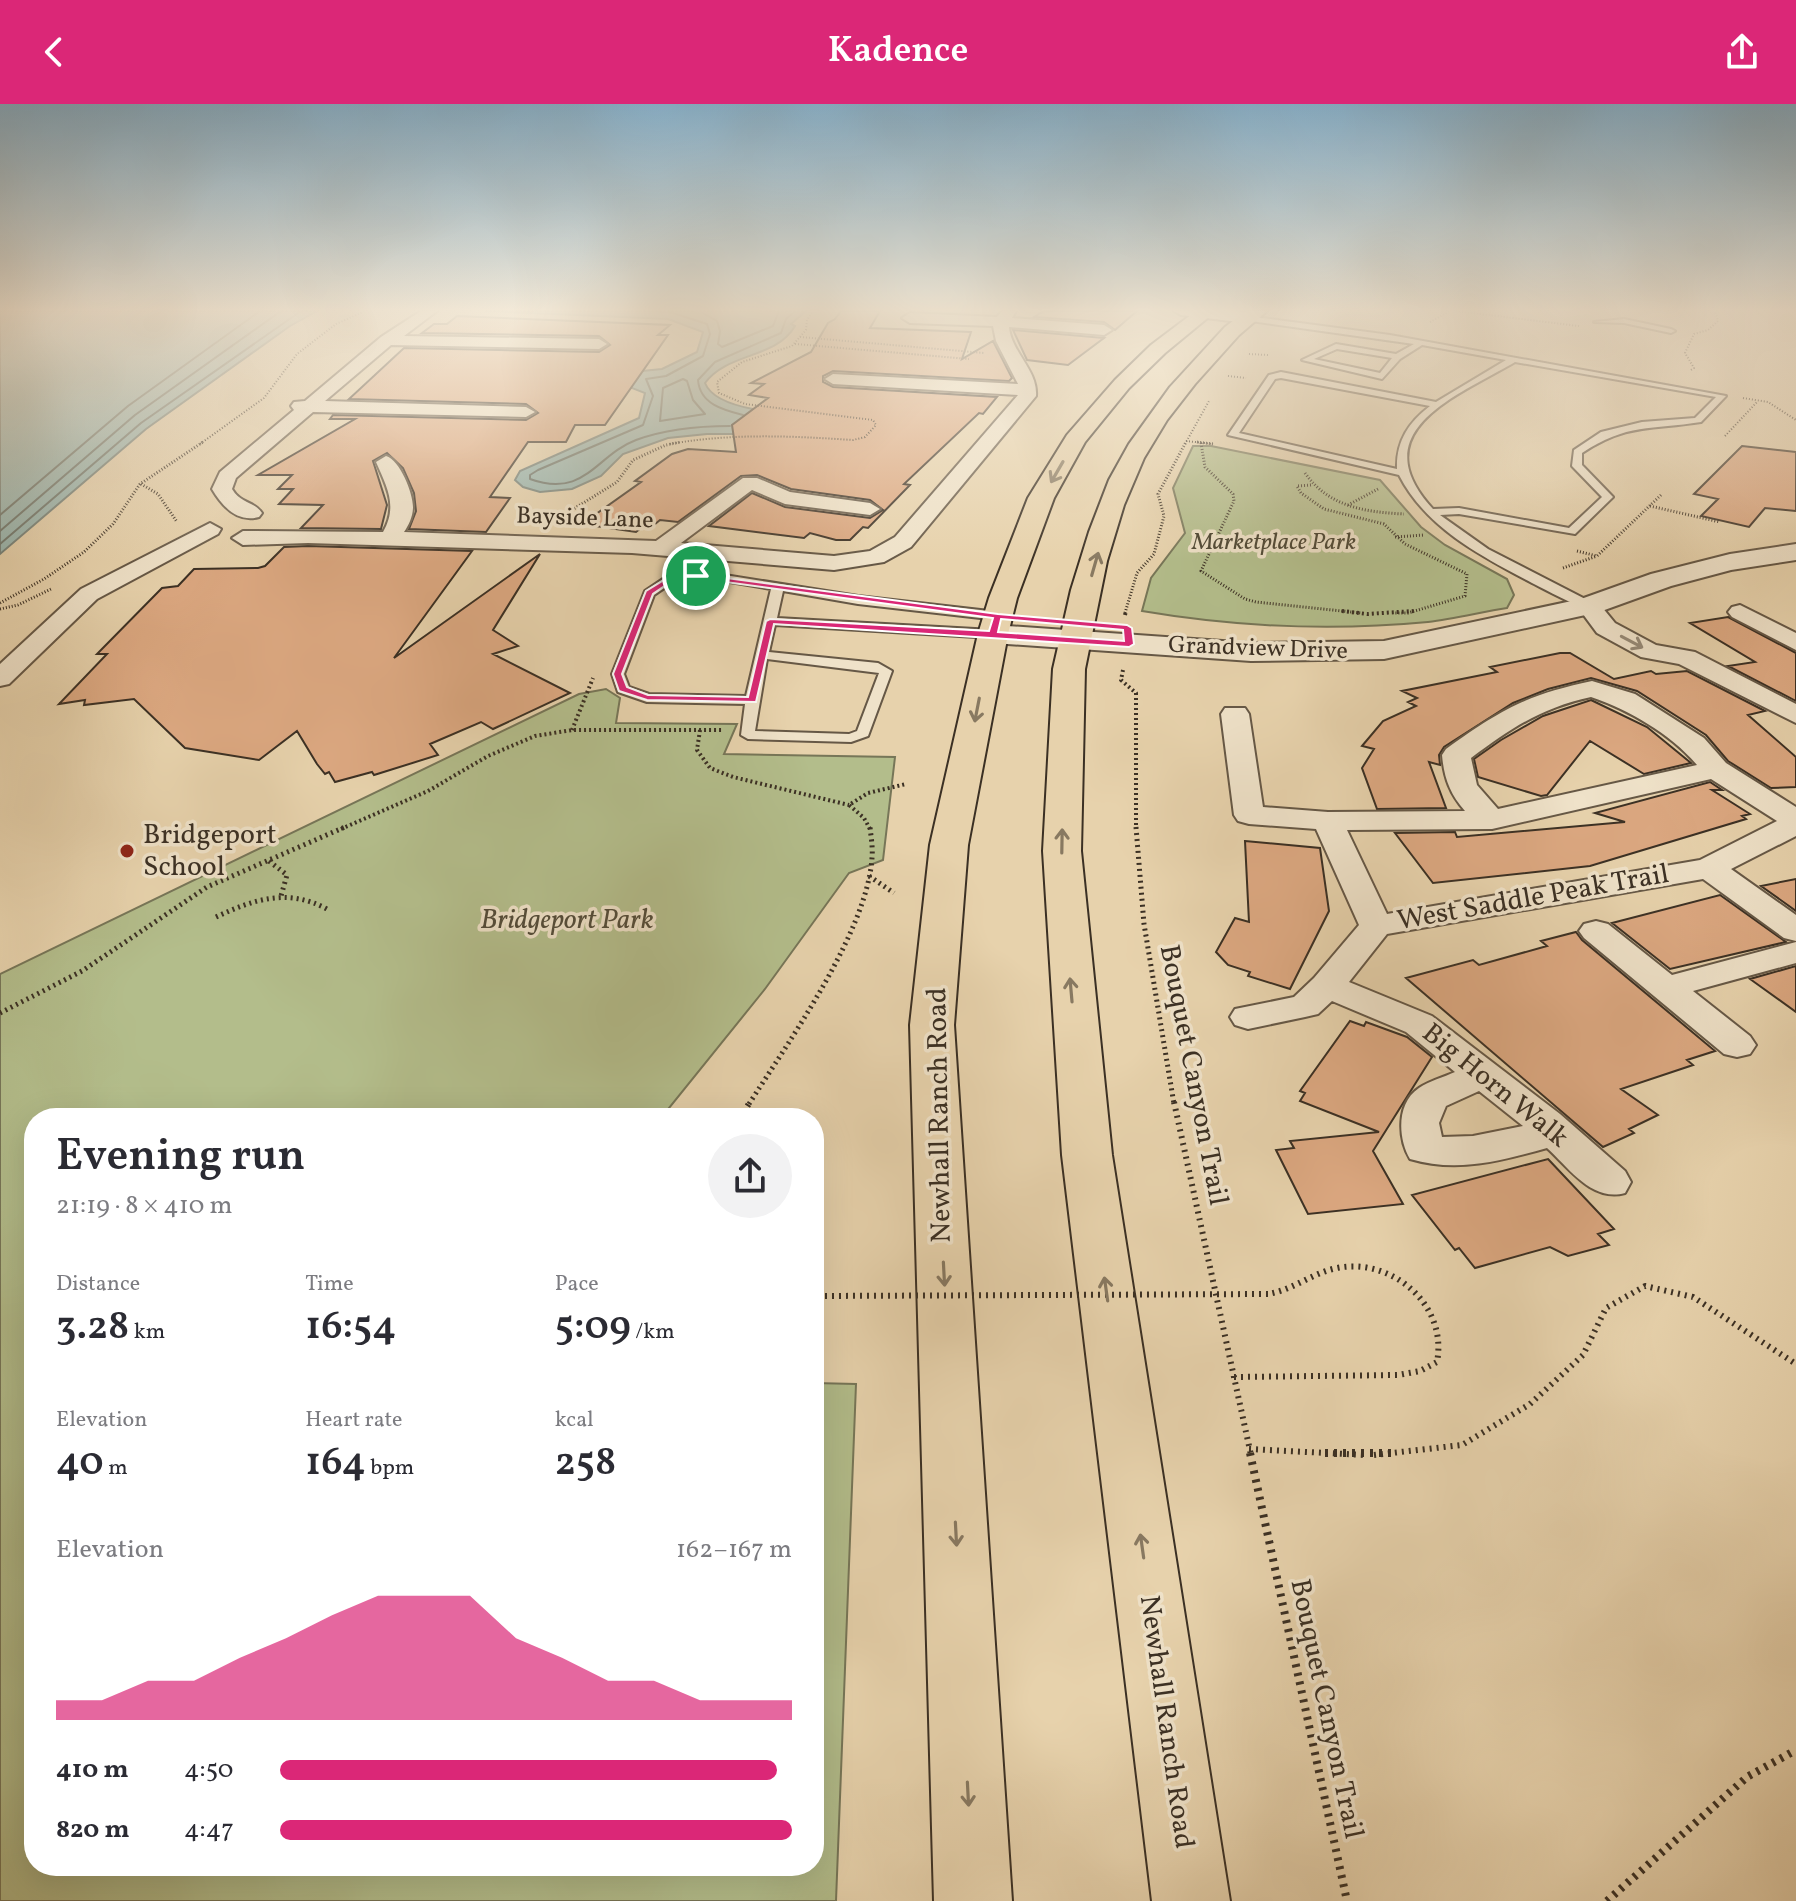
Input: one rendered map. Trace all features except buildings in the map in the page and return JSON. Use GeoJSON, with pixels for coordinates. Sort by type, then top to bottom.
{"type":"FeatureCollection","features":[{"type":"Feature","properties":{"kind":"main road","name":"Newhall Ranch Road"},"geometry":{"type":"LineString","coordinates":[[973,1901],[932,1025],[949,845],[995,625],[1041,498],[1075,440],[1113,395]]}},
{"type":"Feature","properties":{"kind":"main road","name":"Newhall Ranch Road"},"geometry":{"type":"LineString","coordinates":[[1173,395],[1131,460],[1105,527],[1076,631],[1069,669],[1062,851],[1087,1155],[1191,1901]]}},
{"type":"Feature","properties":{"kind":"street"},"geometry":{"type":"LineString","coordinates":[[252,513],[231,504],[222,489],[227,476],[312,395]]}},
{"type":"Feature","properties":{"kind":"street"},"geometry":{"type":"LineString","coordinates":[[225,532],[207,499],[208,484],[224,465],[316,395]]}},
{"type":"Feature","properties":{"kind":"street","name":"Bayside Lane"},"geometry":{"type":"LineString","coordinates":[[225,532],[661,548],[806,561],[859,561],[891,551],[903,542],[1023,404],[1026,395]]}},
{"type":"Feature","properties":{"kind":"street"},"geometry":{"type":"LineString","coordinates":[[302,406],[526,412]]}},
{"type":"Feature","properties":{"kind":"street"},"geometry":{"type":"LineString","coordinates":[[386,462],[404,504],[403,519],[389,540]]}},
{"type":"Feature","properties":{"kind":"street"},"geometry":{"type":"LineString","coordinates":[[661,548],[750,482],[785,498],[870,509]]}},
{"type":"Feature","properties":{"kind":"street"},"geometry":{"type":"LineString","coordinates":[[0,678],[89,594],[166,554],[225,532],[252,513]]}},
{"type":"Feature","properties":{"kind":"street","name":"Bayside Lane"},"geometry":{"type":"LineString","coordinates":[[252,513],[276,516],[281,522],[308,536]]}},
{"type":"Feature","properties":{"kind":"street"},"geometry":{"type":"LineString","coordinates":[[225,532],[265,533],[281,522]]}},
{"type":"Feature","properties":{"kind":"street","name":"Grandview Drive"},"geometry":{"type":"LineString","coordinates":[[995,625],[1324,653],[1384,650],[1589,606],[1661,580],[1730,562],[1796,552]]}},
{"type":"Feature","properties":{"kind":"street"},"geometry":{"type":"LineString","coordinates":[[1589,606],[1606,628],[1650,652],[1686,657],[1793,711]]}},
{"type":"Feature","properties":{"kind":"street"},"geometry":{"type":"LineString","coordinates":[[1740,612],[1796,643]]}},
{"type":"Feature","properties":{"kind":"street"},"geometry":{"type":"LineString","coordinates":[[1492,820],[1464,794],[1457,773],[1456,755],[1507,718],[1551,698],[1592,689],[1626,700],[1694,744],[1716,769],[1796,822]]}},
{"type":"Feature","properties":{"kind":"street"},"geometry":{"type":"LineString","coordinates":[[1235,714],[1249,815],[1328,821],[1492,820],[1716,769]]}},
{"type":"Feature","properties":{"kind":"street"},"geometry":{"type":"LineString","coordinates":[[1328,821],[1376,926]]}},
{"type":"Feature","properties":{"kind":"street","name":"West Saddle Peak Trail"},"geometry":{"type":"LineString","coordinates":[[1248,1017],[1305,1006],[1327,986],[1376,926],[1709,868],[1796,822]]}},
{"type":"Feature","properties":{"kind":"street"},"geometry":{"type":"LineString","coordinates":[[1709,868],[1796,931]]}},
{"type":"Feature","properties":{"kind":"street"},"geometry":{"type":"LineString","coordinates":[[1596,931],[1737,1045]]}},
{"type":"Feature","properties":{"kind":"street"},"geometry":{"type":"LineString","coordinates":[[1668,987],[1796,952]]}},
{"type":"Feature","properties":{"kind":"street","name":"Big Horn Walk"},"geometry":{"type":"LineString","coordinates":[[1327,986],[1419,1024],[1554,1132],[1610,1182]]}},
{"type":"Feature","properties":{"kind":"street"},"geometry":{"type":"LineString","coordinates":[[1482,1075],[1430,1098],[1419,1123],[1424,1149],[1451,1154],[1478,1151],[1554,1132]]}},
{"type":"Feature","properties":{"kind":"lane"},"geometry":{"type":"LineString","coordinates":[[1260,395],[1233,435],[1403,473]]}},
{"type":"Feature","properties":{"kind":"lane"},"geometry":{"type":"LineString","coordinates":[[1386,395],[1439,405]]}},
{"type":"Feature","properties":{"kind":"lane"},"geometry":{"type":"LineString","coordinates":[[1456,395],[1414,424],[1407,437],[1402,454],[1403,473],[1415,494],[1455,532],[1497,559],[1589,606]]}},
{"type":"Feature","properties":{"kind":"lane"},"geometry":{"type":"LineString","coordinates":[[1716,395],[1722,396]]}},
{"type":"Feature","properties":{"kind":"lane"},"geometry":{"type":"LineString","coordinates":[[1432,512],[1459,511],[1571,532],[1608,497],[1577,466],[1577,452],[1604,434],[1642,425],[1698,420],[1722,396]]}},
{"type":"Feature","properties":{"kind":"lane"},"geometry":{"type":"LineString","coordinates":[[752,700],[647,698],[623,689],[618,674],[649,593],[656,586],[696,576],[778,586],[995,625]]}},
{"type":"Feature","properties":{"kind":"lane"},"geometry":{"type":"LineString","coordinates":[[762,655],[878,667],[886,671],[863,733],[851,738],[748,735],[752,700],[762,655],[778,586]]}},
{"type":"Feature","properties":{"kind":"lane"},"geometry":{"type":"LineString","coordinates":[[770,621],[995,625]]}},
{"type":"Feature","properties":{"kind":"path"},"geometry":{"type":"LineString","coordinates":[[0,603],[36,586],[74,560],[110,527],[132,491],[140,484],[243,416],[266,395]]}},
{"type":"Feature","properties":{"kind":"path"},"geometry":{"type":"LineString","coordinates":[[555,524],[561,516],[617,482],[633,460],[666,445],[709,437],[765,435],[839,441],[865,437],[876,425],[873,420],[745,404],[723,395]]}},
{"type":"Feature","properties":{"kind":"path","name":"Bouquet Canyon Trail"},"geometry":{"type":"LineString","coordinates":[[1212,395],[1158,494],[1164,516],[1154,554],[1137,573],[1131,602],[1124,613],[1130,659],[1123,667],[1121,680],[1136,693],[1133,738],[1140,889],[1164,1060],[1347,1901]]}},
{"type":"Feature","properties":{"kind":"path"},"geometry":{"type":"LineString","coordinates":[[1725,436],[1758,401]]}},
{"type":"Feature","properties":{"kind":"path"},"geometry":{"type":"LineString","coordinates":[[1201,443],[1205,467],[1233,494],[1234,501],[1201,571],[1245,599],[1367,614],[1408,613],[1465,596],[1467,574],[1395,537],[1384,524],[1324,509],[1301,493],[1297,486],[1311,485]]}},
{"type":"Feature","properties":{"kind":"path"},"geometry":{"type":"LineString","coordinates":[[1308,464],[1305,472],[1319,493],[1348,506],[1414,514]]}},
{"type":"Feature","properties":{"kind":"path"},"geometry":{"type":"LineString","coordinates":[[1348,506],[1380,488]]}},
{"type":"Feature","properties":{"kind":"path"},"geometry":{"type":"LineString","coordinates":[[1649,506],[1720,522]]}},
{"type":"Feature","properties":{"kind":"path"},"geometry":{"type":"LineString","coordinates":[[1395,537],[1419,535]]}},
{"type":"Feature","properties":{"kind":"path"},"geometry":{"type":"LineString","coordinates":[[0,1013],[82,971],[207,887],[428,791],[488,756],[535,736],[572,730],[748,730]]}},
{"type":"Feature","properties":{"kind":"path"},"geometry":{"type":"LineString","coordinates":[[700,730],[697,750],[710,768],[733,777],[849,805],[869,825],[872,848],[869,876],[841,952],[746,1108]]}},
{"type":"Feature","properties":{"kind":"path"},"geometry":{"type":"LineString","coordinates":[[849,805],[855,799],[877,790],[906,784]]}},
{"type":"Feature","properties":{"kind":"path"},"geometry":{"type":"LineString","coordinates":[[268,861],[287,875],[281,896]]}},
{"type":"Feature","properties":{"kind":"path"},"geometry":{"type":"LineString","coordinates":[[869,876],[894,893]]}},
{"type":"Feature","properties":{"kind":"path"},"geometry":{"type":"LineString","coordinates":[[216,917],[243,903],[281,896],[309,899],[327,909]]}},
{"type":"Feature","properties":{"kind":"path"},"geometry":{"type":"LineString","coordinates":[[824,1296],[1268,1294],[1296,1289],[1321,1272],[1340,1267],[1380,1269],[1403,1280],[1421,1298],[1440,1349],[1437,1362],[1420,1371],[1398,1375],[1234,1377]]}},
{"type":"Feature","properties":{"kind":"path"},"geometry":{"type":"LineString","coordinates":[[1249,1449],[1371,1455],[1462,1445],[1530,1404],[1583,1355],[1606,1308],[1645,1286],[1693,1297],[1796,1364]]}},
{"type":"Feature","properties":{"kind":"path"},"geometry":{"type":"LineString","coordinates":[[1607,1901],[1747,1777],[1796,1750]]}},
{"type":"Feature","properties":{"kind":"green space","name":"Marketplace Park"},"geometry":{"type":"Polygon","coordinates":[[[1193,446],[1211,446],[1380,480],[1421,527],[1445,545],[1507,579],[1514,595],[1507,608],[1392,625],[1321,627],[1249,624],[1142,611],[1151,578],[1185,533],[1173,488],[1193,446]]]}},
{"type":"Feature","properties":{"kind":"green space","name":"Bridgeport Park"},"geometry":{"type":"Polygon","coordinates":[[[606,689],[620,698],[616,723],[737,724],[724,754],[895,757],[883,860],[849,873],[765,989],[669,1108],[24,1108],[24,1876],[824,1876],[824,1383],[856,1384],[836,1901],[0,1901],[0,974],[579,694],[606,689]]]}},
{"type":"Feature","properties":{"kind":"water"},"geometry":{"type":"Polygon","coordinates":[[[0,395],[194,395],[146,429],[0,554],[0,395]]]}},
{"type":"Feature","properties":{"kind":"water"},"geometry":{"type":"Polygon","coordinates":[[[645,395],[715,395],[727,402],[766,411],[840,416],[781,434],[707,434],[668,438],[623,454],[601,476],[572,489],[540,492],[523,487],[515,480],[520,471],[639,418],[645,395]]]}},
{"type":"Feature","properties":{"kind":"place","name":"Bridgeport School"},"geometry":{"type":"Point","coordinates":[127,851]}},
{"type":"Feature","properties":{"kind":"route"},"geometry":{"type":"LineString","coordinates":[[696,576],[667,581],[649,593],[618,674],[618,682],[623,689],[647,698],[752,700],[770,621],[993,634],[998,616],[1127,628],[1129,644],[993,634],[998,616],[858,600],[696,576]]}}]}
